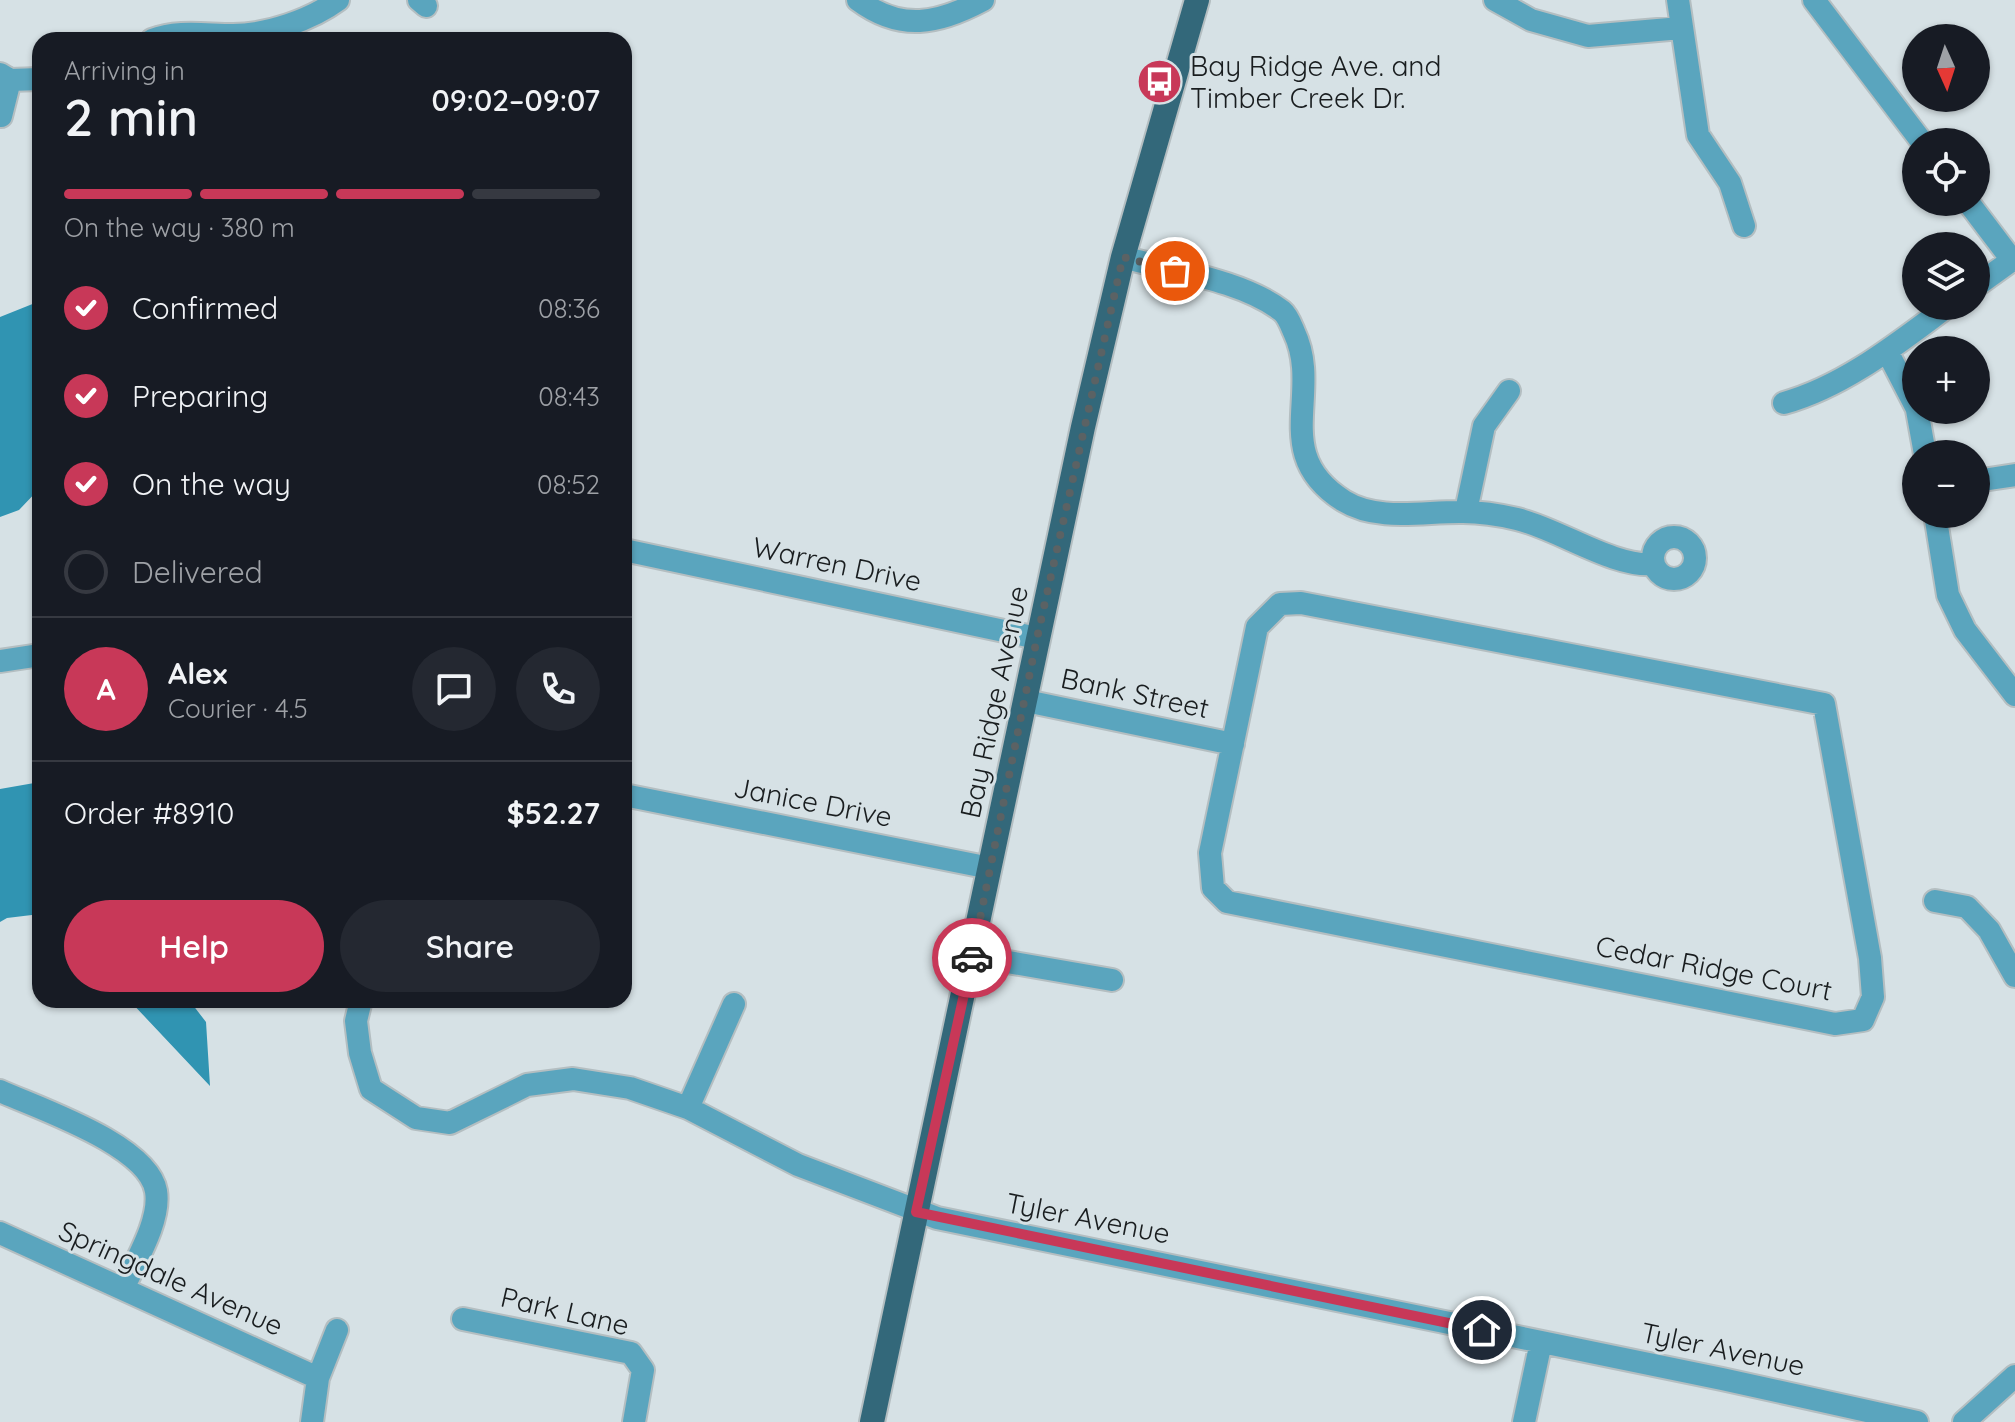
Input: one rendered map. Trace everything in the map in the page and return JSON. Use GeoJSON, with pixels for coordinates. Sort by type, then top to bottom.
{"type":"FeatureCollection","features":[{"type":"Feature","properties":{"kind":"main road","name":"Bay Ridge Avenue"},"geometry":{"type":"LineString","coordinates":[[872,1422],[973,956],[1037,638],[1123,257],[1197,0]]}},
{"type":"Feature","properties":{"kind":"street"},"geometry":{"type":"LineString","coordinates":[[250,32],[316,16],[338,0]]}},
{"type":"Feature","properties":{"kind":"street"},"geometry":{"type":"LineString","coordinates":[[858,0],[879,16],[927,23],[983,0]]}},
{"type":"Feature","properties":{"kind":"street"},"geometry":{"type":"LineString","coordinates":[[1495,0],[1531,20],[1588,36],[1681,28]]}},
{"type":"Feature","properties":{"kind":"street"},"geometry":{"type":"LineString","coordinates":[[1678,0],[1698,135],[1730,183],[1744,226]]}},
{"type":"Feature","properties":{"kind":"street"},"geometry":{"type":"LineString","coordinates":[[1814,0],[1911,128]]}},
{"type":"Feature","properties":{"kind":"street"},"geometry":{"type":"LineString","coordinates":[[1,116],[5,77],[32,79]]}},
{"type":"Feature","properties":{"kind":"street"},"geometry":{"type":"LineString","coordinates":[[1979,216],[2013,259],[1990,276]]}},
{"type":"Feature","properties":{"kind":"street"},"geometry":{"type":"LineString","coordinates":[[1123,257],[1254,293],[1286,313],[1300,343],[1304,377],[1299,424],[1302,446],[1312,473],[1345,501],[1373,512],[1466,511],[1519,520],[1577,539],[1624,562],[1654,564]]}},
{"type":"Feature","properties":{"kind":"street"},"geometry":{"type":"LineString","coordinates":[[1784,403],[1813,395],[1887,351],[1929,320]]}},
{"type":"Feature","properties":{"kind":"street"},"geometry":{"type":"LineString","coordinates":[[1887,351],[1902,380]]}},
{"type":"Feature","properties":{"kind":"street"},"geometry":{"type":"LineString","coordinates":[[1466,511],[1484,426],[1509,391]]}},
{"type":"Feature","properties":{"kind":"street"},"geometry":{"type":"LineString","coordinates":[[1990,479],[2015,475]]}},
{"type":"Feature","properties":{"kind":"street"},"geometry":{"type":"LineString","coordinates":[[1937,528],[1948,595],[1965,630],[2015,695]]}},
{"type":"Feature","properties":{"kind":"street","name":"Warren Drive"},"geometry":{"type":"LineString","coordinates":[[632,552],[1037,638]]}},
{"type":"Feature","properties":{"kind":"street","name":"Cedar Ridge Court"},"geometry":{"type":"LineString","coordinates":[[1301,603],[1824,704],[1870,958],[1873,997],[1863,1020],[1835,1024],[1227,902],[1213,888],[1210,853],[1233,744],[1257,627],[1280,604],[1301,603]]}},
{"type":"Feature","properties":{"kind":"street"},"geometry":{"type":"LineString","coordinates":[[0,661],[32,656]]}},
{"type":"Feature","properties":{"kind":"street","name":"Bank Street"},"geometry":{"type":"LineString","coordinates":[[1026,701],[1233,744]]}},
{"type":"Feature","properties":{"kind":"street","name":"Janice Drive"},"geometry":{"type":"LineString","coordinates":[[632,797],[990,868]]}},
{"type":"Feature","properties":{"kind":"street"},"geometry":{"type":"LineString","coordinates":[[1935,901],[1967,907],[1989,930],[2015,976]]}},
{"type":"Feature","properties":{"kind":"street"},"geometry":{"type":"LineString","coordinates":[[973,956],[1112,980]]}},
{"type":"Feature","properties":{"kind":"street"},"geometry":{"type":"LineString","coordinates":[[688,1108],[734,1004]]}},
{"type":"Feature","properties":{"kind":"street","name":"Tyler Avenue"},"geometry":{"type":"LineString","coordinates":[[359,1008],[356,1021],[360,1053],[371,1089],[416,1118],[450,1123],[527,1085],[573,1079],[630,1088],[688,1108],[798,1165],[916,1212],[1917,1422]]}},
{"type":"Feature","properties":{"kind":"street"},"geometry":{"type":"LineString","coordinates":[[0,1091],[92,1133],[140,1160],[151,1176],[156,1191],[156,1207],[123,1289]]}},
{"type":"Feature","properties":{"kind":"street","name":"Springdale Avenue"},"geometry":{"type":"LineString","coordinates":[[0,1233],[318,1378]]}},
{"type":"Feature","properties":{"kind":"street","name":"Park Lane"},"geometry":{"type":"LineString","coordinates":[[463,1319],[631,1353],[643,1370],[634,1422]]}},
{"type":"Feature","properties":{"kind":"street"},"geometry":{"type":"LineString","coordinates":[[312,1422],[318,1378],[337,1330]]}},
{"type":"Feature","properties":{"kind":"street"},"geometry":{"type":"LineString","coordinates":[[1524,1422],[1541,1342]]}},
{"type":"Feature","properties":{"kind":"street"},"geometry":{"type":"LineString","coordinates":[[1964,1422],[2015,1376]]}},
{"type":"Feature","properties":{"kind":"water"},"geometry":{"type":"Polygon","coordinates":[[[32,304],[32,496],[19,510],[0,517],[0,317],[32,304]]]}},
{"type":"Feature","properties":{"kind":"water"},"geometry":{"type":"Polygon","coordinates":[[[32,783],[32,915],[7,918],[0,922],[0,789],[32,783]]]}},
{"type":"Feature","properties":{"kind":"water"},"geometry":{"type":"Polygon","coordinates":[[[137,1008],[195,1008],[206,1022],[210,1086],[137,1008]]]}},
{"type":"Feature","properties":{"kind":"way so far"},"geometry":{"type":"LineString","coordinates":[[972,958],[1037,638],[1123,257],[1175,271]]}},
{"type":"Feature","properties":{"kind":"place","name":"Bay Ridge Ave. and Timber Creek Dr."},"geometry":{"type":"Point","coordinates":[1159,82]}},
{"type":"Feature","properties":{"kind":"route"},"geometry":{"type":"LineString","coordinates":[[972,958],[916,1212],[1482,1330]]}}]}
